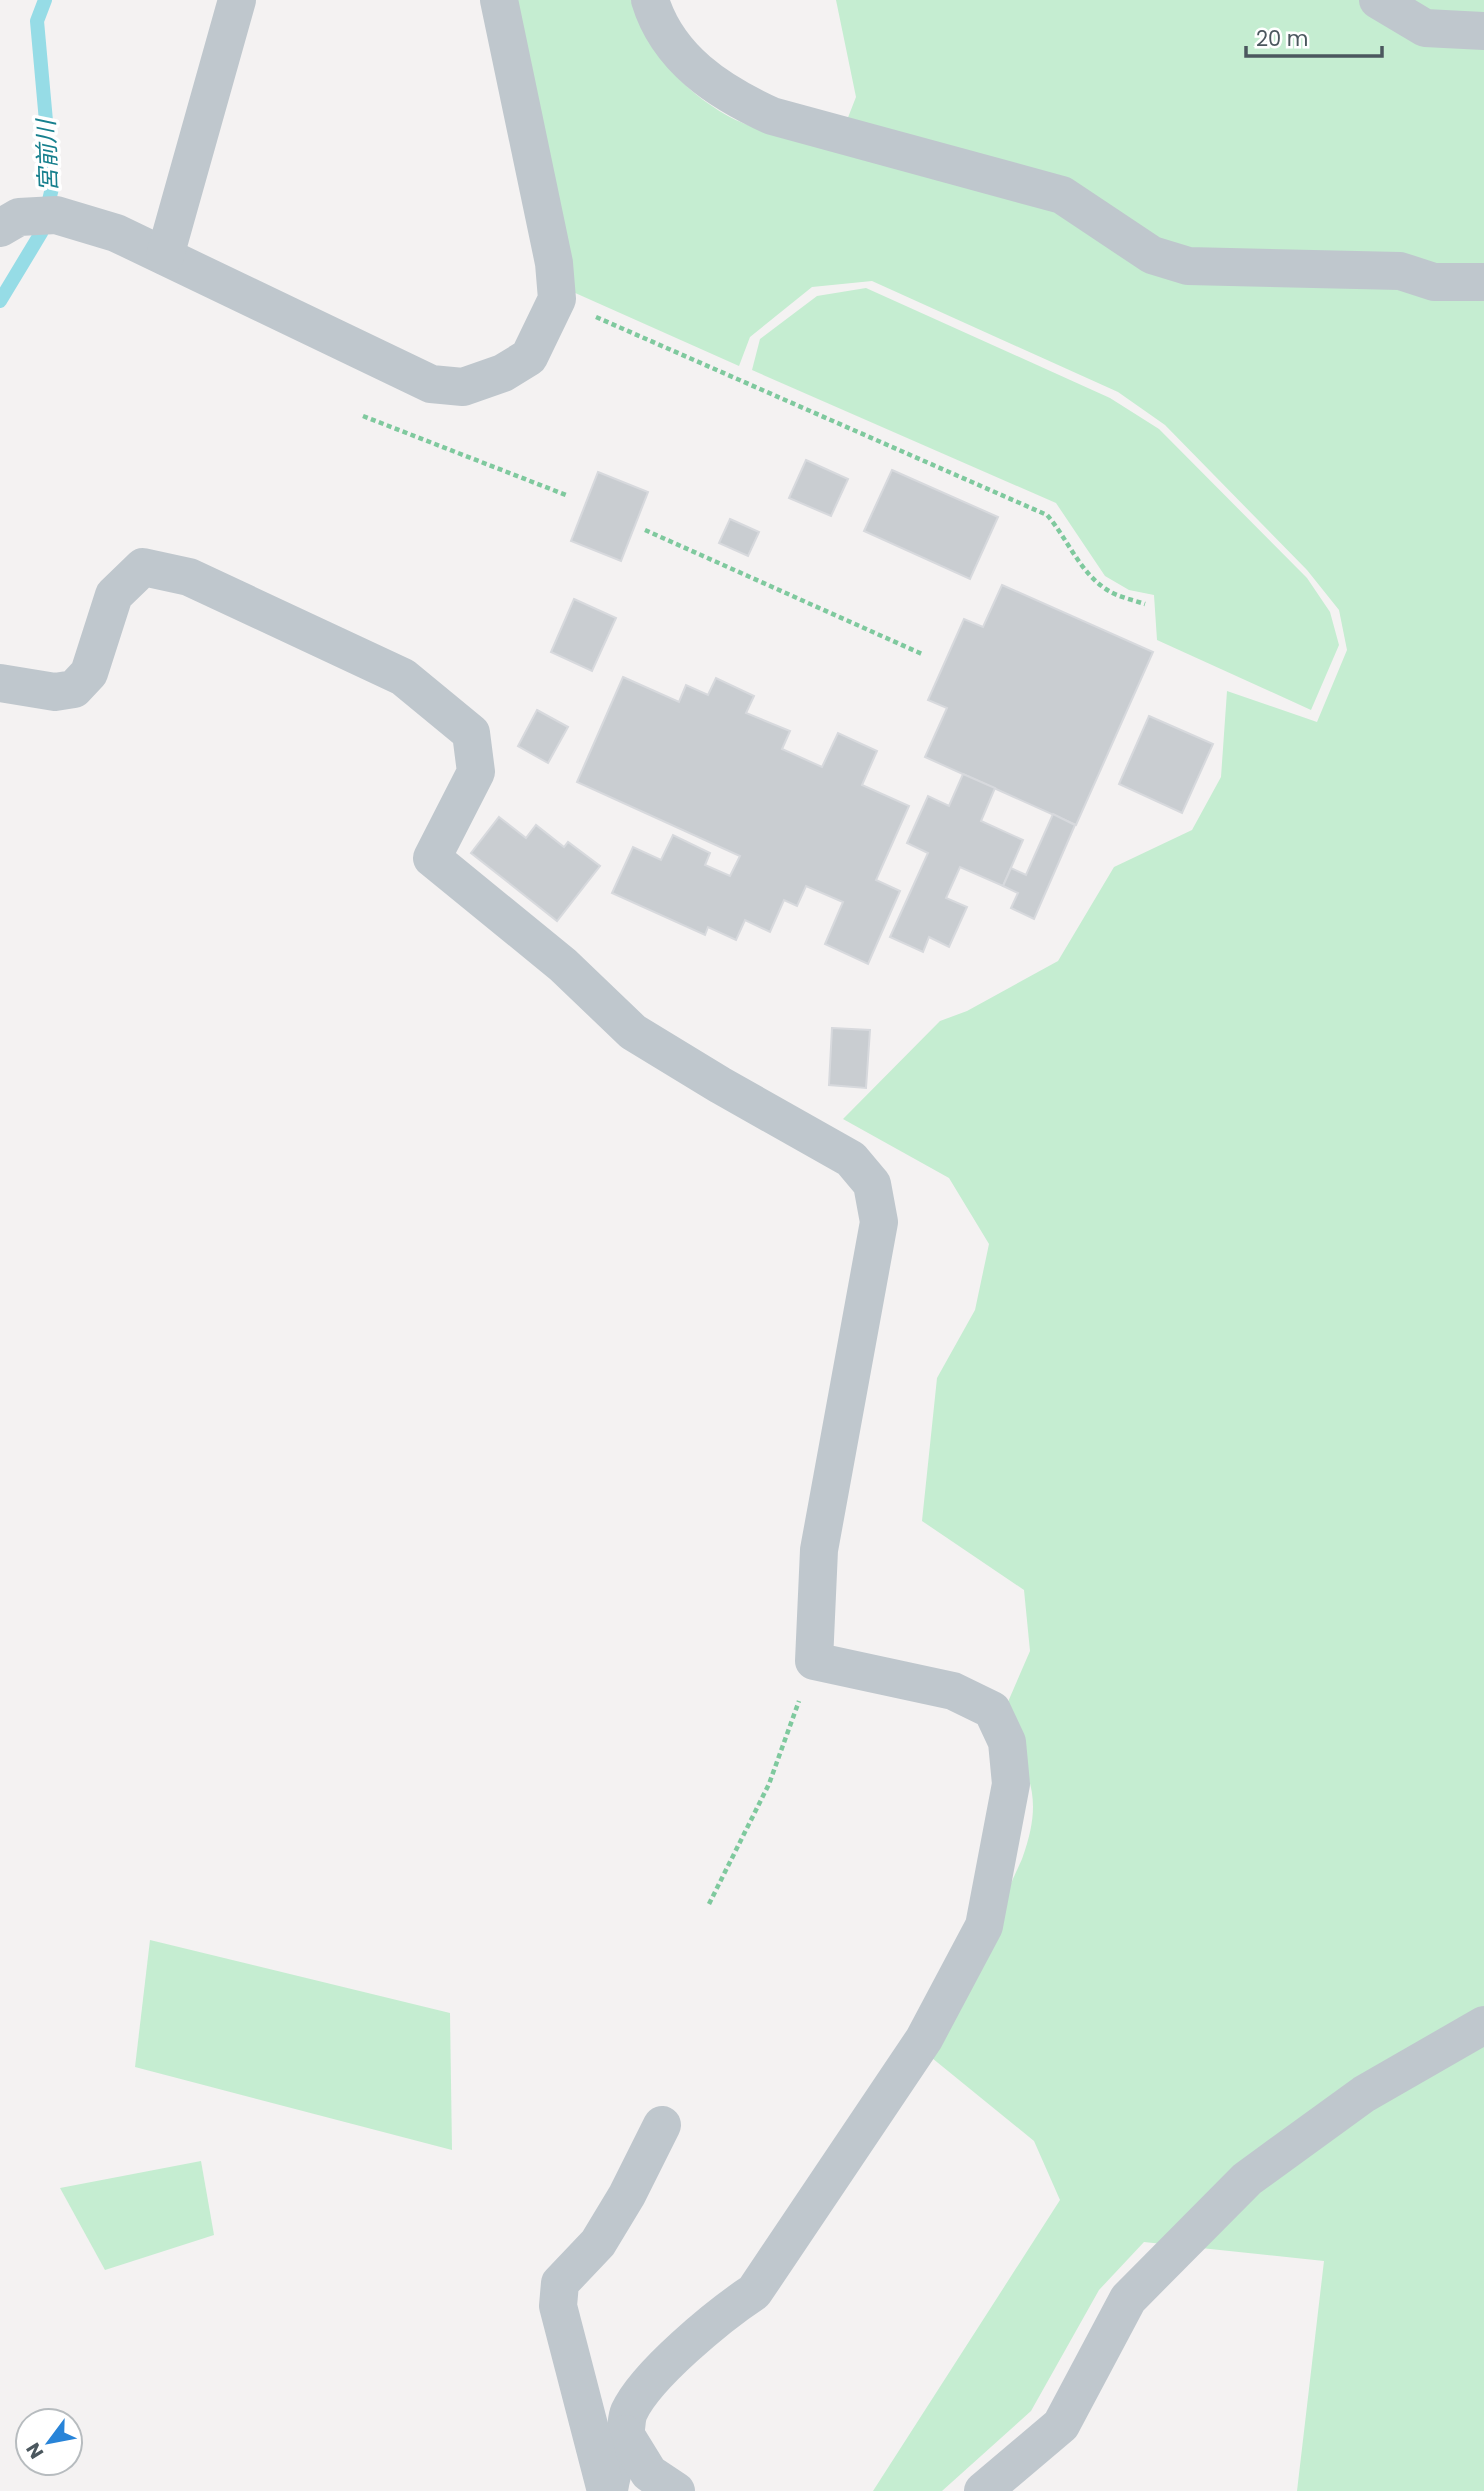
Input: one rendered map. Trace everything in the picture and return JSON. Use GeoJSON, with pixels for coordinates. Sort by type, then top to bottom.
{"type":"FeatureCollection","features":[{"type":"Feature","properties":{"kind":"street"},"geometry":{"type":"LineString","coordinates":[[165,256],[237,0]]}},
{"type":"Feature","properties":{"kind":"street"},"geometry":{"type":"LineString","coordinates":[[0,228],[19,217],[56,215],[116,233],[431,384],[463,387],[503,373],[529,357],[557,299],[554,263],[499,0]]}},
{"type":"Feature","properties":{"kind":"street"},"geometry":{"type":"LineString","coordinates":[[650,0],[654,15],[677,50],[702,77],[734,99],[772,116],[1062,195],[1152,255],[1188,266],[1399,271],[1434,282],[1484,282]]}},
{"type":"Feature","properties":{"kind":"street"},"geometry":{"type":"LineString","coordinates":[[1378,0],[1425,28],[1484,31]]}},
{"type":"Feature","properties":{"kind":"street"},"geometry":{"type":"LineString","coordinates":[[0,683],[55,692],[74,689],[89,673],[114,595],[143,567],[189,577],[403,677],[471,733],[476,772],[432,858],[563,965],[633,1031],[720,1085],[851,1159],[872,1184],[879,1222],[819,1550],[814,1661],[953,1691],[992,1710],[1007,1742],[1011,1784],[984,1926],[924,2039],[754,2292],[725,2311],[644,2389],[628,2414],[625,2434],[612,2467],[608,2491]]}},
{"type":"Feature","properties":{"kind":"street"},"geometry":{"type":"LineString","coordinates":[[983,2491],[1061,2424],[1128,2299],[1247,2179],[1364,2094],[1484,2025]]}},
{"type":"Feature","properties":{"kind":"street"},"geometry":{"type":"LineString","coordinates":[[608,2491],[558,2306],[561,2283],[598,2242],[627,2195],[662,2125]]}},
{"type":"Feature","properties":{"kind":"street"},"geometry":{"type":"LineString","coordinates":[[625,2434],[649,2473],[676,2491]]}},
{"type":"Feature","properties":{"kind":"path"},"geometry":{"type":"LineString","coordinates":[[557,299],[1047,514],[1063,533],[1085,572],[1109,591],[1145,604]]}},
{"type":"Feature","properties":{"kind":"path"},"geometry":{"type":"LineString","coordinates":[[363,416],[566,495]]}},
{"type":"Feature","properties":{"kind":"path"},"geometry":{"type":"LineString","coordinates":[[645,530],[922,654]]}},
{"type":"Feature","properties":{"kind":"path"},"geometry":{"type":"LineString","coordinates":[[709,1904],[769,1784],[814,1661]]}},
{"type":"Feature","properties":{"kind":"green space"},"geometry":{"type":"Polygon","coordinates":[[[513,0],[631,0],[646,36],[668,67],[711,106],[752,126],[835,151],[856,97],[836,0],[1484,0],[1484,2491],[1297,2491],[1324,2261],[1144,2242],[1099,2290],[1031,2411],[942,2491],[873,2491],[1060,2200],[1034,2141],[932,2058],[1022,1859],[1032,1818],[1031,1786],[1001,1718],[1030,1651],[1024,1590],[922,1521],[937,1378],[975,1310],[989,1244],[949,1178],[843,1119],[940,1021],[967,1011],[1058,961],[1114,867],[1192,830],[1221,777],[1227,691],[1317,722],[1347,650],[1339,610],[1307,570],[1165,425],[1118,392],[872,281],[812,287],[750,337],[739,366],[573,292],[513,0]]]}},
{"type":"Feature","properties":{"kind":"green space"},"geometry":{"type":"Polygon","coordinates":[[[866,288],[1110,398],[1159,429],[1307,578],[1330,612],[1339,645],[1311,710],[1157,640],[1154,595],[1129,590],[1105,576],[1056,503],[752,370],[760,339],[817,296],[866,288]]]}},
{"type":"Feature","properties":{"kind":"green space"},"geometry":{"type":"Polygon","coordinates":[[[150,1940],[450,2013],[452,2150],[135,2067],[150,1940]]]}},
{"type":"Feature","properties":{"kind":"green space"},"geometry":{"type":"Polygon","coordinates":[[[201,2161],[214,2235],[105,2270],[60,2188],[201,2161]]]}},
{"type":"Feature","properties":{"kind":"building"},"geometry":{"type":"Polygon","coordinates":[[[806,460],[848,479],[831,516],[789,498],[806,460]]]}},
{"type":"Feature","properties":{"kind":"building"},"geometry":{"type":"Polygon","coordinates":[[[892,470],[998,517],[970,579],[864,531],[892,470]]]}},
{"type":"Feature","properties":{"kind":"building"},"geometry":{"type":"Polygon","coordinates":[[[598,472],[648,492],[621,561],[571,541],[598,472]]]}},
{"type":"Feature","properties":{"kind":"building"},"geometry":{"type":"Polygon","coordinates":[[[730,519],[759,532],[748,556],[719,543],[730,519]]]}},
{"type":"Feature","properties":{"kind":"building"},"geometry":{"type":"Polygon","coordinates":[[[1002,585],[1153,652],[1076,825],[925,757],[947,708],[928,700],[964,619],[983,627],[1002,585]]]}},
{"type":"Feature","properties":{"kind":"building"},"geometry":{"type":"Polygon","coordinates":[[[574,599],[616,618],[592,671],[551,652],[574,599]]]}},
{"type":"Feature","properties":{"kind":"building"},"geometry":{"type":"Polygon","coordinates":[[[623,677],[679,702],[686,685],[708,695],[716,678],[754,696],[746,713],[790,731],[782,749],[822,767],[838,733],[877,751],[862,785],[909,806],[876,880],[900,891],[868,964],[825,944],[843,902],[806,886],[797,906],[784,900],[770,932],[745,920],[736,940],[708,927],[705,935],[612,893],[633,847],[661,860],[673,835],[710,853],[705,865],[730,876],[740,856],[577,782],[623,677]]]}},
{"type":"Feature","properties":{"kind":"building"},"geometry":{"type":"Polygon","coordinates":[[[537,710],[568,727],[548,763],[518,746],[537,710]]]}},
{"type":"Feature","properties":{"kind":"building"},"geometry":{"type":"Polygon","coordinates":[[[1149,716],[1213,744],[1182,813],[1119,784],[1149,716]]]}},
{"type":"Feature","properties":{"kind":"building"},"geometry":{"type":"Polygon","coordinates":[[[963,774],[995,788],[981,821],[1023,840],[1003,886],[960,867],[946,898],[967,907],[949,947],[929,937],[923,952],[890,937],[928,853],[907,843],[928,796],[949,806],[963,774]]]}},
{"type":"Feature","properties":{"kind":"building"},"geometry":{"type":"Polygon","coordinates":[[[1053,814],[1075,825],[1034,919],[1011,908],[1018,893],[1003,886],[1011,868],[1026,875],[1053,814]]]}},
{"type":"Feature","properties":{"kind":"building"},"geometry":{"type":"Polygon","coordinates":[[[499,817],[526,838],[536,825],[564,847],[568,842],[600,866],[557,921],[471,853],[499,817]]]}},
{"type":"Feature","properties":{"kind":"building"},"geometry":{"type":"Polygon","coordinates":[[[832,1028],[870,1030],[866,1088],[829,1085],[832,1028]]]}},
{"type":"Feature","properties":{"kind":"waterway","name":"宮前川"},"geometry":{"type":"LineString","coordinates":[[0,301],[41,233],[52,188],[37,21],[45,0]]}}]}
